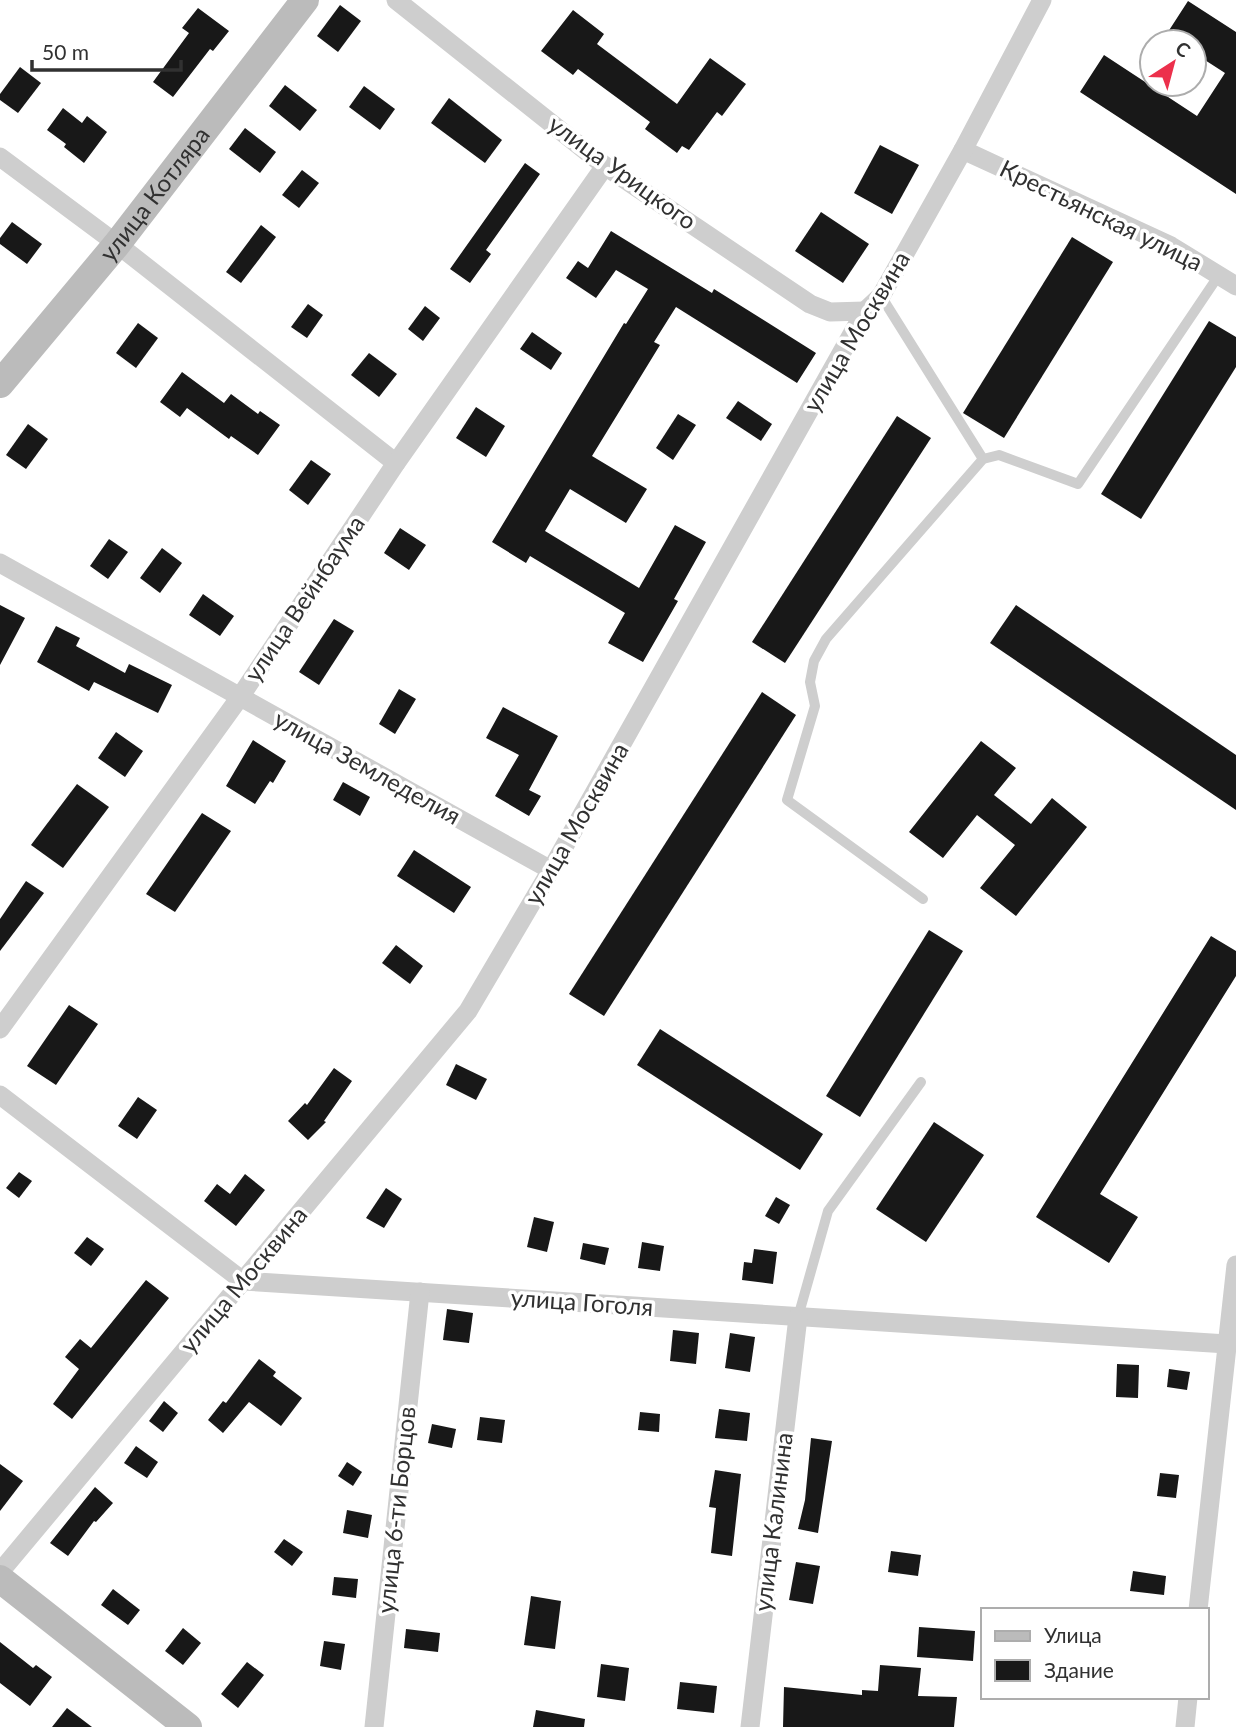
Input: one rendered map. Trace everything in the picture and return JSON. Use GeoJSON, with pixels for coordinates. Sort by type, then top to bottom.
{"type":"FeatureCollection","features":[{"type":"Feature","properties":{"kind":"street","name":"улица Котляра"},"geometry":{"type":"LineString","coordinates":[[0,384],[117,244],[305,0]]}},
{"type":"Feature","properties":{"kind":"street","name":"улица Урицкого"},"geometry":{"type":"LineString","coordinates":[[396,0],[605,166],[810,304],[830,312],[865,312]]}},
{"type":"Feature","properties":{"kind":"street","name":"улица Москвина"},"geometry":{"type":"LineString","coordinates":[[0,1572],[468,1011],[551,870],[865,312],[881,296],[963,150],[1042,0]]}},
{"type":"Feature","properties":{"kind":"street","name":"Крестьянская улица"},"geometry":{"type":"LineString","coordinates":[[963,150],[1171,246],[1236,286]]}},
{"type":"Feature","properties":{"kind":"street"},"geometry":{"type":"LineString","coordinates":[[0,157],[117,244],[397,463]]}},
{"type":"Feature","properties":{"kind":"street","name":"улица Вейнбаума"},"geometry":{"type":"LineString","coordinates":[[0,1029],[240,697],[397,463],[605,166]]}},
{"type":"Feature","properties":{"kind":"street","name":"улица Земледелия"},"geometry":{"type":"LineString","coordinates":[[0,563],[551,870]]}},
{"type":"Feature","properties":{"kind":"street"},"geometry":{"type":"LineString","coordinates":[[0,1095],[243,1281]]}},
{"type":"Feature","properties":{"kind":"street"},"geometry":{"type":"LineString","coordinates":[[1198,1608],[1236,1265]]}},
{"type":"Feature","properties":{"kind":"street","name":"улица Гоголя"},"geometry":{"type":"LineString","coordinates":[[243,1281],[1227,1344]]}},
{"type":"Feature","properties":{"kind":"street","name":"улица 6-ти Борцов"},"geometry":{"type":"LineString","coordinates":[[374,1727],[420,1292]]}},
{"type":"Feature","properties":{"kind":"street","name":"улица Калинина"},"geometry":{"type":"LineString","coordinates":[[750,1727],[797,1317]]}},
{"type":"Feature","properties":{"kind":"street"},"geometry":{"type":"LineString","coordinates":[[0,1579],[188,1727]]}},
{"type":"Feature","properties":{"kind":"street"},"geometry":{"type":"LineString","coordinates":[[1185,1727],[1188,1699]]}},
{"type":"Feature","properties":{"kind":"lane"},"geometry":{"type":"LineString","coordinates":[[923,899],[786,800],[815,706],[810,682],[814,662],[826,639],[984,459],[999,455],[1077,484],[1219,274]]}},
{"type":"Feature","properties":{"kind":"lane"},"geometry":{"type":"LineString","coordinates":[[881,296],[984,459]]}},
{"type":"Feature","properties":{"kind":"lane"},"geometry":{"type":"LineString","coordinates":[[797,1317],[828,1211],[921,1082]]}},
{"type":"Feature","properties":{"kind":"building"},"geometry":{"type":"Polygon","coordinates":[[[1188,1],[1236,32],[1236,194],[1080,92],[1104,55],[1138,77],[1138,98],[1170,98],[1197,116],[1225,73],[1208,62],[1208,28],[1171,28],[1188,1]]]}},
{"type":"Feature","properties":{"kind":"building"},"geometry":{"type":"Polygon","coordinates":[[[340,5],[361,21],[338,52],[317,36],[340,5]]]}},
{"type":"Feature","properties":{"kind":"building"},"geometry":{"type":"Polygon","coordinates":[[[198,8],[229,31],[213,51],[210,49],[173,97],[153,82],[189,33],[182,28],[198,8]]]}},
{"type":"Feature","properties":{"kind":"building"},"geometry":{"type":"Polygon","coordinates":[[[573,10],[604,34],[597,44],[677,104],[710,58],[746,84],[722,116],[717,112],[689,150],[682,146],[677,153],[645,129],[650,122],[578,69],[573,75],[541,51],[573,10]]]}},
{"type":"Feature","properties":{"kind":"building"},"geometry":{"type":"Polygon","coordinates":[[[20,67],[41,83],[18,113],[0,100],[0,94],[20,67]]]}},
{"type":"Feature","properties":{"kind":"building"},"geometry":{"type":"Polygon","coordinates":[[[285,85],[317,110],[300,131],[269,106],[285,85]]]}},
{"type":"Feature","properties":{"kind":"building"},"geometry":{"type":"Polygon","coordinates":[[[364,86],[395,109],[380,130],[349,107],[364,86]]]}},
{"type":"Feature","properties":{"kind":"building"},"geometry":{"type":"Polygon","coordinates":[[[449,98],[502,140],[485,163],[431,123],[449,98]]]}},
{"type":"Feature","properties":{"kind":"building"},"geometry":{"type":"Polygon","coordinates":[[[63,108],[82,123],[87,116],[107,132],[84,163],[64,147],[66,144],[47,130],[63,108]]]}},
{"type":"Feature","properties":{"kind":"building"},"geometry":{"type":"Polygon","coordinates":[[[245,128],[276,152],[260,173],[229,149],[245,128]]]}},
{"type":"Feature","properties":{"kind":"building"},"geometry":{"type":"Polygon","coordinates":[[[880,145],[919,165],[892,214],[854,193],[880,145]]]}},
{"type":"Feature","properties":{"kind":"building"},"geometry":{"type":"Polygon","coordinates":[[[525,163],[540,174],[486,250],[491,254],[470,283],[450,269],[525,163]]]}},
{"type":"Feature","properties":{"kind":"building"},"geometry":{"type":"Polygon","coordinates":[[[302,170],[319,183],[299,208],[282,195],[302,170]]]}},
{"type":"Feature","properties":{"kind":"building"},"geometry":{"type":"Polygon","coordinates":[[[821,212],[869,244],[843,283],[795,251],[821,212]]]}},
{"type":"Feature","properties":{"kind":"building"},"geometry":{"type":"Polygon","coordinates":[[[12,222],[42,244],[27,264],[0,244],[0,238],[12,222]]]}},
{"type":"Feature","properties":{"kind":"building"},"geometry":{"type":"Polygon","coordinates":[[[261,225],[276,237],[241,283],[226,272],[261,225]]]}},
{"type":"Feature","properties":{"kind":"building"},"geometry":{"type":"Polygon","coordinates":[[[611,231],[712,293],[714,289],[816,353],[797,383],[676,307],[654,342],[660,345],[592,456],[647,489],[626,523],[570,489],[545,531],[639,588],[675,525],[706,542],[674,599],[678,601],[643,662],[608,643],[625,613],[530,556],[526,563],[492,542],[624,323],[626,324],[648,289],[616,270],[596,298],[566,278],[578,261],[588,268],[611,231]]]}},
{"type":"Feature","properties":{"kind":"building"},"geometry":{"type":"Polygon","coordinates":[[[1072,237],[1113,262],[1004,438],[963,413],[1072,237]]]}},
{"type":"Feature","properties":{"kind":"building"},"geometry":{"type":"Polygon","coordinates":[[[308,304],[323,315],[307,338],[291,327],[308,304]]]}},
{"type":"Feature","properties":{"kind":"building"},"geometry":{"type":"Polygon","coordinates":[[[425,306],[440,318],[423,341],[408,329],[425,306]]]}},
{"type":"Feature","properties":{"kind":"building"},"geometry":{"type":"Polygon","coordinates":[[[1209,321],[1236,337],[1236,367],[1141,519],[1101,494],[1209,321]]]}},
{"type":"Feature","properties":{"kind":"building"},"geometry":{"type":"Polygon","coordinates":[[[138,323],[158,338],[136,368],[116,353],[138,323]]]}},
{"type":"Feature","properties":{"kind":"building"},"geometry":{"type":"Polygon","coordinates":[[[532,332],[562,353],[551,370],[520,349],[532,332]]]}},
{"type":"Feature","properties":{"kind":"building"},"geometry":{"type":"Polygon","coordinates":[[[369,353],[397,374],[379,397],[351,375],[369,353]]]}},
{"type":"Feature","properties":{"kind":"building"},"geometry":{"type":"Polygon","coordinates":[[[182,372],[224,403],[231,394],[258,414],[260,411],[280,425],[258,455],[231,436],[229,439],[187,408],[180,417],[160,402],[182,372]]]}},
{"type":"Feature","properties":{"kind":"building"},"geometry":{"type":"Polygon","coordinates":[[[738,401],[772,424],[761,441],[726,418],[738,401]]]}},
{"type":"Feature","properties":{"kind":"building"},"geometry":{"type":"Polygon","coordinates":[[[476,407],[505,426],[486,457],[456,438],[476,407]]]}},
{"type":"Feature","properties":{"kind":"building"},"geometry":{"type":"Polygon","coordinates":[[[678,414],[696,425],[673,460],[656,448],[678,414]]]}},
{"type":"Feature","properties":{"kind":"building"},"geometry":{"type":"Polygon","coordinates":[[[897,416],[931,438],[785,663],[752,642],[897,416]]]}},
{"type":"Feature","properties":{"kind":"building"},"geometry":{"type":"Polygon","coordinates":[[[28,424],[48,439],[26,469],[6,455],[28,424]]]}},
{"type":"Feature","properties":{"kind":"building"},"geometry":{"type":"Polygon","coordinates":[[[311,460],[331,474],[308,505],[289,490],[311,460]]]}},
{"type":"Feature","properties":{"kind":"building"},"geometry":{"type":"Polygon","coordinates":[[[400,528],[426,545],[409,570],[384,553],[400,528]]]}},
{"type":"Feature","properties":{"kind":"building"},"geometry":{"type":"Polygon","coordinates":[[[109,539],[128,552],[108,579],[90,566],[109,539]]]}},
{"type":"Feature","properties":{"kind":"building"},"geometry":{"type":"Polygon","coordinates":[[[162,548],[182,563],[160,593],[140,578],[162,548]]]}},
{"type":"Feature","properties":{"kind":"building"},"geometry":{"type":"Polygon","coordinates":[[[203,594],[234,616],[220,636],[189,615],[203,594]]]}},
{"type":"Feature","properties":{"kind":"building"},"geometry":{"type":"Polygon","coordinates":[[[0,605],[25,618],[0,665],[0,605]]]}},
{"type":"Feature","properties":{"kind":"building"},"geometry":{"type":"Polygon","coordinates":[[[1016,605],[1236,755],[1236,810],[990,643],[1016,605]]]}},
{"type":"Feature","properties":{"kind":"building"},"geometry":{"type":"Polygon","coordinates":[[[334,619],[354,631],[319,685],[299,672],[334,619]]]}},
{"type":"Feature","properties":{"kind":"building"},"geometry":{"type":"Polygon","coordinates":[[[56,626],[80,638],[76,646],[125,673],[129,664],[172,685],[158,713],[94,682],[89,691],[37,662],[56,626]]]}},
{"type":"Feature","properties":{"kind":"building"},"geometry":{"type":"Polygon","coordinates":[[[399,689],[416,699],[395,734],[379,724],[399,689]]]}},
{"type":"Feature","properties":{"kind":"building"},"geometry":{"type":"Polygon","coordinates":[[[762,692],[796,715],[604,1016],[569,994],[762,692]]]}},
{"type":"Feature","properties":{"kind":"building"},"geometry":{"type":"Polygon","coordinates":[[[503,707],[558,736],[529,790],[541,796],[529,816],[495,796],[519,755],[486,738],[503,707]]]}},
{"type":"Feature","properties":{"kind":"building"},"geometry":{"type":"Polygon","coordinates":[[[116,732],[143,751],[125,777],[98,758],[116,732]]]}},
{"type":"Feature","properties":{"kind":"building"},"geometry":{"type":"Polygon","coordinates":[[[253,740],[286,761],[273,783],[270,781],[255,804],[226,786],[253,740]]]}},
{"type":"Feature","properties":{"kind":"building"},"geometry":{"type":"Polygon","coordinates":[[[981,741],[1016,768],[994,795],[1031,824],[1052,798],[1087,827],[1016,916],[980,888],[1015,845],[977,815],[943,858],[909,832],[981,741]]]}},
{"type":"Feature","properties":{"kind":"building"},"geometry":{"type":"Polygon","coordinates":[[[343,782],[370,797],[360,816],[333,800],[343,782]]]}},
{"type":"Feature","properties":{"kind":"building"},"geometry":{"type":"Polygon","coordinates":[[[77,784],[109,807],[63,868],[31,845],[77,784]]]}},
{"type":"Feature","properties":{"kind":"building"},"geometry":{"type":"Polygon","coordinates":[[[202,813],[231,831],[175,912],[146,894],[202,813]]]}},
{"type":"Feature","properties":{"kind":"building"},"geometry":{"type":"Polygon","coordinates":[[[414,850],[471,887],[454,913],[397,876],[414,850]]]}},
{"type":"Feature","properties":{"kind":"building"},"geometry":{"type":"Polygon","coordinates":[[[26,881],[44,893],[0,951],[0,919],[26,881]]]}},
{"type":"Feature","properties":{"kind":"building"},"geometry":{"type":"Polygon","coordinates":[[[929,930],[963,951],[860,1117],[826,1096],[929,930]]]}},
{"type":"Feature","properties":{"kind":"building"},"geometry":{"type":"Polygon","coordinates":[[[1211,936],[1236,951],[1236,976],[1100,1194],[1138,1217],[1109,1263],[1036,1217],[1211,936]]]}},
{"type":"Feature","properties":{"kind":"building"},"geometry":{"type":"Polygon","coordinates":[[[396,945],[423,966],[410,984],[382,963],[396,945]]]}},
{"type":"Feature","properties":{"kind":"building"},"geometry":{"type":"Polygon","coordinates":[[[69,1005],[98,1024],[56,1085],[27,1066],[69,1005]]]}},
{"type":"Feature","properties":{"kind":"building"},"geometry":{"type":"Polygon","coordinates":[[[660,1029],[823,1134],[800,1170],[637,1065],[660,1029]]]}},
{"type":"Feature","properties":{"kind":"building"},"geometry":{"type":"Polygon","coordinates":[[[456,1064],[487,1079],[476,1100],[446,1085],[456,1064]]]}},
{"type":"Feature","properties":{"kind":"building"},"geometry":{"type":"Polygon","coordinates":[[[334,1068],[352,1081],[324,1121],[326,1122],[308,1140],[288,1121],[305,1103],[307,1105],[334,1068]]]}},
{"type":"Feature","properties":{"kind":"building"},"geometry":{"type":"Polygon","coordinates":[[[138,1097],[157,1110],[137,1139],[118,1126],[138,1097]]]}},
{"type":"Feature","properties":{"kind":"building"},"geometry":{"type":"Polygon","coordinates":[[[934,1122],[984,1155],[926,1242],[876,1209],[934,1122]]]}},
{"type":"Feature","properties":{"kind":"building"},"geometry":{"type":"Polygon","coordinates":[[[19,1172],[32,1181],[19,1198],[6,1188],[19,1172]]]}},
{"type":"Feature","properties":{"kind":"building"},"geometry":{"type":"Polygon","coordinates":[[[245,1174],[265,1190],[236,1226],[204,1201],[217,1184],[230,1194],[245,1174]]]}},
{"type":"Feature","properties":{"kind":"building"},"geometry":{"type":"Polygon","coordinates":[[[386,1188],[402,1199],[384,1228],[366,1218],[386,1188]]]}},
{"type":"Feature","properties":{"kind":"building"},"geometry":{"type":"Polygon","coordinates":[[[776,1197],[790,1205],[779,1224],[765,1216],[776,1197]]]}},
{"type":"Feature","properties":{"kind":"building"},"geometry":{"type":"Polygon","coordinates":[[[534,1217],[554,1222],[547,1252],[527,1247],[534,1217]]]}},
{"type":"Feature","properties":{"kind":"building"},"geometry":{"type":"Polygon","coordinates":[[[87,1237],[104,1249],[91,1266],[74,1253],[87,1237]]]}},
{"type":"Feature","properties":{"kind":"building"},"geometry":{"type":"Polygon","coordinates":[[[642,1242],[664,1246],[660,1271],[638,1268],[642,1242]]]}},
{"type":"Feature","properties":{"kind":"building"},"geometry":{"type":"Polygon","coordinates":[[[583,1243],[609,1248],[605,1265],[580,1259],[583,1243]]]}},
{"type":"Feature","properties":{"kind":"building"},"geometry":{"type":"Polygon","coordinates":[[[754,1249],[777,1252],[773,1284],[742,1280],[744,1262],[752,1263],[754,1249]]]}},
{"type":"Feature","properties":{"kind":"building"},"geometry":{"type":"Polygon","coordinates":[[[146,1280],[169,1298],[72,1419],[53,1404],[79,1369],[65,1357],[80,1339],[91,1348],[146,1280]]]}},
{"type":"Feature","properties":{"kind":"building"},"geometry":{"type":"Polygon","coordinates":[[[447,1309],[473,1313],[469,1343],[443,1340],[447,1309]]]}},
{"type":"Feature","properties":{"kind":"building"},"geometry":{"type":"Polygon","coordinates":[[[673,1330],[699,1333],[696,1364],[670,1361],[673,1330]]]}},
{"type":"Feature","properties":{"kind":"building"},"geometry":{"type":"Polygon","coordinates":[[[730,1333],[755,1337],[750,1372],[725,1368],[730,1333]]]}},
{"type":"Feature","properties":{"kind":"building"},"geometry":{"type":"Polygon","coordinates":[[[259,1359],[276,1372],[273,1376],[302,1398],[281,1426],[249,1402],[223,1433],[208,1420],[223,1401],[226,1403],[259,1359]]]}},
{"type":"Feature","properties":{"kind":"building"},"geometry":{"type":"Polygon","coordinates":[[[1117,1364],[1139,1365],[1138,1398],[1116,1397],[1117,1364]]]}},
{"type":"Feature","properties":{"kind":"building"},"geometry":{"type":"Polygon","coordinates":[[[1169,1369],[1190,1372],[1187,1390],[1167,1387],[1169,1369]]]}},
{"type":"Feature","properties":{"kind":"building"},"geometry":{"type":"Polygon","coordinates":[[[164,1401],[178,1413],[163,1432],[149,1421],[164,1401]]]}},
{"type":"Feature","properties":{"kind":"building"},"geometry":{"type":"Polygon","coordinates":[[[719,1409],[750,1413],[747,1441],[715,1438],[719,1409]]]}},
{"type":"Feature","properties":{"kind":"building"},"geometry":{"type":"Polygon","coordinates":[[[640,1412],[660,1414],[659,1432],[638,1430],[640,1412]]]}},
{"type":"Feature","properties":{"kind":"building"},"geometry":{"type":"Polygon","coordinates":[[[480,1417],[505,1420],[502,1443],[477,1440],[480,1417]]]}},
{"type":"Feature","properties":{"kind":"building"},"geometry":{"type":"Polygon","coordinates":[[[432,1424],[456,1429],[452,1448],[428,1443],[432,1424]]]}},
{"type":"Feature","properties":{"kind":"building"},"geometry":{"type":"Polygon","coordinates":[[[811,1438],[832,1441],[818,1533],[798,1529],[805,1500],[811,1438]]]}},
{"type":"Feature","properties":{"kind":"building"},"geometry":{"type":"Polygon","coordinates":[[[136,1446],[158,1462],[147,1478],[124,1463],[136,1446]]]}},
{"type":"Feature","properties":{"kind":"building"},"geometry":{"type":"Polygon","coordinates":[[[347,1462],[362,1472],[353,1486],[338,1476],[347,1462]]]}},
{"type":"Feature","properties":{"kind":"building"},"geometry":{"type":"Polygon","coordinates":[[[0,1464],[23,1481],[0,1511],[0,1464]]]}},
{"type":"Feature","properties":{"kind":"building"},"geometry":{"type":"Polygon","coordinates":[[[715,1470],[741,1474],[732,1556],[711,1553],[716,1508],[709,1507],[715,1470]]]}},
{"type":"Feature","properties":{"kind":"building"},"geometry":{"type":"Polygon","coordinates":[[[1160,1473],[1179,1475],[1176,1498],[1157,1496],[1160,1473]]]}},
{"type":"Feature","properties":{"kind":"building"},"geometry":{"type":"Polygon","coordinates":[[[95,1487],[113,1503],[96,1522],[94,1521],[68,1556],[50,1543],[95,1487]]]}},
{"type":"Feature","properties":{"kind":"building"},"geometry":{"type":"Polygon","coordinates":[[[347,1510],[372,1515],[368,1538],[343,1533],[347,1510]]]}},
{"type":"Feature","properties":{"kind":"building"},"geometry":{"type":"Polygon","coordinates":[[[284,1539],[303,1552],[292,1566],[274,1552],[284,1539]]]}},
{"type":"Feature","properties":{"kind":"building"},"geometry":{"type":"Polygon","coordinates":[[[891,1551],[921,1555],[918,1576],[888,1572],[891,1551]]]}},
{"type":"Feature","properties":{"kind":"building"},"geometry":{"type":"Polygon","coordinates":[[[796,1562],[820,1566],[813,1604],[789,1600],[796,1562]]]}},
{"type":"Feature","properties":{"kind":"building"},"geometry":{"type":"Polygon","coordinates":[[[1133,1571],[1166,1576],[1164,1595],[1130,1591],[1133,1571]]]}},
{"type":"Feature","properties":{"kind":"building"},"geometry":{"type":"Polygon","coordinates":[[[334,1577],[358,1579],[356,1598],[332,1595],[334,1577]]]}},
{"type":"Feature","properties":{"kind":"building"},"geometry":{"type":"Polygon","coordinates":[[[113,1589],[140,1610],[128,1625],[101,1605],[113,1589]]]}},
{"type":"Feature","properties":{"kind":"building"},"geometry":{"type":"Polygon","coordinates":[[[531,1596],[561,1601],[555,1649],[524,1645],[531,1596]]]}},
{"type":"Feature","properties":{"kind":"building"},"geometry":{"type":"Polygon","coordinates":[[[919,1627],[975,1631],[973,1661],[917,1657],[919,1627]]]}},
{"type":"Feature","properties":{"kind":"building"},"geometry":{"type":"Polygon","coordinates":[[[183,1628],[201,1643],[183,1665],[165,1651],[183,1628]]]}},
{"type":"Feature","properties":{"kind":"building"},"geometry":{"type":"Polygon","coordinates":[[[406,1629],[440,1633],[438,1652],[404,1648],[406,1629]]]}},
{"type":"Feature","properties":{"kind":"building"},"geometry":{"type":"Polygon","coordinates":[[[324,1641],[345,1644],[341,1670],[320,1666],[324,1641]]]}},
{"type":"Feature","properties":{"kind":"building"},"geometry":{"type":"Polygon","coordinates":[[[0,1642],[33,1668],[36,1665],[52,1677],[30,1706],[0,1683],[0,1642]]]}},
{"type":"Feature","properties":{"kind":"building"},"geometry":{"type":"Polygon","coordinates":[[[247,1662],[264,1675],[238,1708],[221,1694],[247,1662]]]}},
{"type":"Feature","properties":{"kind":"building"},"geometry":{"type":"Polygon","coordinates":[[[601,1664],[629,1668],[625,1701],[597,1697],[601,1664]]]}},
{"type":"Feature","properties":{"kind":"building"},"geometry":{"type":"Polygon","coordinates":[[[880,1665],[921,1668],[918,1696],[957,1697],[954,1727],[783,1727],[784,1687],[862,1695],[862,1690],[878,1691],[880,1665]]]}},
{"type":"Feature","properties":{"kind":"building"},"geometry":{"type":"Polygon","coordinates":[[[680,1682],[717,1686],[714,1713],[677,1709],[680,1682]]]}},
{"type":"Feature","properties":{"kind":"building"},"geometry":{"type":"Polygon","coordinates":[[[67,1708],[92,1727],[52,1727],[67,1708]]]}},
{"type":"Feature","properties":{"kind":"building"},"geometry":{"type":"Polygon","coordinates":[[[536,1710],[585,1719],[584,1727],[533,1727],[536,1710]]]}}]}
